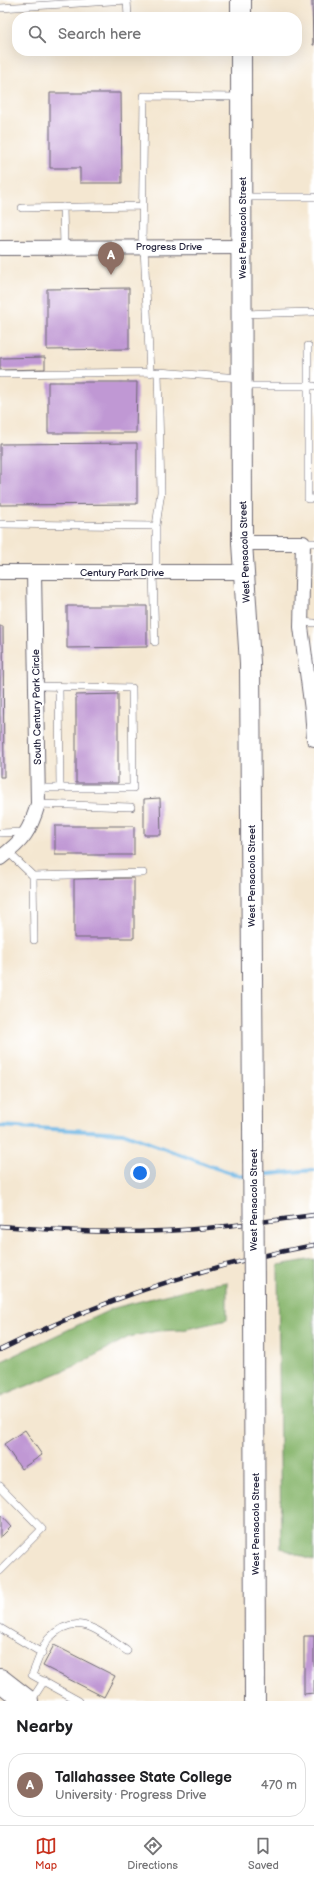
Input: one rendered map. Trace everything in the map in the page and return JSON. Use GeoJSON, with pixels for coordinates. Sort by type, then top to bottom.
{"type":"FeatureCollection","features":[{"type":"Feature","properties":{"kind":"main road"},"geometry":{"type":"LineString","coordinates":[[241,0],[241,12]]}},
{"type":"Feature","properties":{"kind":"main road","name":"West Pensacola Street"},"geometry":{"type":"LineString","coordinates":[[241,56],[242,543],[250,663],[255,1701]]}},
{"type":"Feature","properties":{"kind":"main road"},"geometry":{"type":"LineString","coordinates":[[0,1680],[27,1701]]}},
{"type":"Feature","properties":{"kind":"street","name":"Progress Drive"},"geometry":{"type":"LineString","coordinates":[[0,248],[242,247]]}},
{"type":"Feature","properties":{"kind":"street"},"geometry":{"type":"LineString","coordinates":[[242,543],[308,543],[308,623],[314,739]]}},
{"type":"Feature","properties":{"kind":"street","name":"Century Park Drive"},"geometry":{"type":"LineString","coordinates":[[0,572],[244,572]]}},
{"type":"Feature","properties":{"kind":"street","name":"South Century Park Circle"},"geometry":{"type":"LineString","coordinates":[[25,835],[32,824],[38,804],[34,572]]}},
{"type":"Feature","properties":{"kind":"street"},"geometry":{"type":"LineString","coordinates":[[4,855],[25,835]]}},
{"type":"Feature","properties":{"kind":"lane"},"geometry":{"type":"LineString","coordinates":[[0,8],[73,2],[127,0],[128,12]]}},
{"type":"Feature","properties":{"kind":"lane"},"geometry":{"type":"LineString","coordinates":[[150,373],[142,206],[144,96],[241,97]]}},
{"type":"Feature","properties":{"kind":"lane"},"geometry":{"type":"LineString","coordinates":[[242,197],[314,197]]}},
{"type":"Feature","properties":{"kind":"lane"},"geometry":{"type":"LineString","coordinates":[[22,208],[142,206]]}},
{"type":"Feature","properties":{"kind":"lane"},"geometry":{"type":"LineString","coordinates":[[63,207],[64,247]]}},
{"type":"Feature","properties":{"kind":"lane"},"geometry":{"type":"LineString","coordinates":[[242,314],[314,312]]}},
{"type":"Feature","properties":{"kind":"lane"},"geometry":{"type":"LineString","coordinates":[[308,346],[311,386],[308,499],[314,499]]}},
{"type":"Feature","properties":{"kind":"lane"},"geometry":{"type":"LineString","coordinates":[[155,642],[156,526],[161,492],[158,372]]}},
{"type":"Feature","properties":{"kind":"lane"},"geometry":{"type":"LineString","coordinates":[[0,374],[158,372],[242,382],[311,386]]}},
{"type":"Feature","properties":{"kind":"lane"},"geometry":{"type":"LineString","coordinates":[[0,524],[156,526]]}},
{"type":"Feature","properties":{"kind":"lane"},"geometry":{"type":"LineString","coordinates":[[36,686],[132,688],[133,788],[38,788]]}},
{"type":"Feature","properties":{"kind":"lane"},"geometry":{"type":"LineString","coordinates":[[59,687],[60,788]]}},
{"type":"Feature","properties":{"kind":"lane"},"geometry":{"type":"LineString","coordinates":[[38,804],[131,807]]}},
{"type":"Feature","properties":{"kind":"lane"},"geometry":{"type":"LineString","coordinates":[[0,833],[25,835]]}},
{"type":"Feature","properties":{"kind":"lane"},"geometry":{"type":"LineString","coordinates":[[4,855],[33,876],[144,873]]}},
{"type":"Feature","properties":{"kind":"lane"},"geometry":{"type":"LineString","coordinates":[[33,876],[34,940]]}},
{"type":"Feature","properties":{"kind":"lane"},"geometry":{"type":"LineString","coordinates":[[0,1486],[42,1529],[0,1571]]}},
{"type":"Feature","properties":{"kind":"lane"},"geometry":{"type":"LineString","coordinates":[[79,1701],[32,1675],[48,1639],[69,1625],[80,1624],[93,1627],[127,1651]]}},
{"type":"Feature","properties":{"kind":"lane"},"geometry":{"type":"LineString","coordinates":[[0,1628],[42,1654]]}},
{"type":"Feature","properties":{"kind":"lane"},"geometry":{"type":"LineString","coordinates":[[31,1701],[44,1681]]}},
{"type":"Feature","properties":{"kind":"green space"},"geometry":{"type":"Polygon","coordinates":[[[314,1259],[314,1561],[281,1548],[278,1265],[314,1259]]]}},
{"type":"Feature","properties":{"kind":"green space"},"geometry":{"type":"Polygon","coordinates":[[[227,1282],[227,1320],[182,1330],[157,1331],[129,1337],[75,1366],[0,1397],[0,1362],[114,1308],[192,1288],[227,1282]]]}},
{"type":"Feature","properties":{"kind":"building"},"geometry":{"type":"Polygon","coordinates":[[[312,0],[314,0],[314,45],[313,45],[312,0]]]}},
{"type":"Feature","properties":{"kind":"building"},"geometry":{"type":"Polygon","coordinates":[[[50,93],[121,93],[122,183],[80,183],[80,168],[50,168],[50,93]]]}},
{"type":"Feature","properties":{"kind":"building"},"geometry":{"type":"Polygon","coordinates":[[[129,288],[129,349],[47,350],[47,289],[129,288]]]}},
{"type":"Feature","properties":{"kind":"building"},"geometry":{"type":"Polygon","coordinates":[[[45,357],[45,369],[0,370],[0,358],[45,357]]]}},
{"type":"Feature","properties":{"kind":"building"},"geometry":{"type":"Polygon","coordinates":[[[48,382],[137,382],[136,433],[48,433],[48,382]]]}},
{"type":"Feature","properties":{"kind":"building"},"geometry":{"type":"Polygon","coordinates":[[[137,443],[137,504],[0,505],[0,444],[137,443]]]}},
{"type":"Feature","properties":{"kind":"building"},"geometry":{"type":"Polygon","coordinates":[[[67,606],[147,606],[147,647],[67,648],[67,606]]]}},
{"type":"Feature","properties":{"kind":"building"},"geometry":{"type":"Polygon","coordinates":[[[0,626],[3,626],[4,777],[0,777],[0,626]]]}},
{"type":"Feature","properties":{"kind":"building"},"geometry":{"type":"Polygon","coordinates":[[[118,694],[118,783],[76,783],[76,695],[118,694]]]}},
{"type":"Feature","properties":{"kind":"building"},"geometry":{"type":"Polygon","coordinates":[[[160,798],[161,835],[144,835],[144,799],[160,798]]]}},
{"type":"Feature","properties":{"kind":"building"},"geometry":{"type":"Polygon","coordinates":[[[55,826],[134,826],[134,855],[55,855],[55,826]]]}},
{"type":"Feature","properties":{"kind":"building"},"geometry":{"type":"Polygon","coordinates":[[[134,878],[134,938],[74,938],[74,879],[134,878]]]}},
{"type":"Feature","properties":{"kind":"building"},"geometry":{"type":"Polygon","coordinates":[[[25,1430],[42,1455],[21,1469],[4,1444],[25,1430]]]}},
{"type":"Feature","properties":{"kind":"building"},"geometry":{"type":"Polygon","coordinates":[[[0,1515],[11,1527],[0,1538],[0,1515]]]}},
{"type":"Feature","properties":{"kind":"building"},"geometry":{"type":"Polygon","coordinates":[[[304,1636],[314,1636],[314,1693],[304,1694],[304,1636]]]}},
{"type":"Feature","properties":{"kind":"building"},"geometry":{"type":"Polygon","coordinates":[[[54,1645],[115,1676],[104,1697],[43,1666],[54,1645]]]}},
{"type":"Feature","properties":{"kind":"waterway"},"geometry":{"type":"LineString","coordinates":[[0,1126],[123,1133],[213,1167],[241,1176],[248,1176]]}},
{"type":"Feature","properties":{"kind":"waterway"},"geometry":{"type":"LineString","coordinates":[[258,1175],[314,1170]]}},
{"type":"Feature","properties":{"kind":"railway"},"geometry":{"type":"LineString","coordinates":[[0,1226],[136,1232],[232,1226],[314,1215]]}},
{"type":"Feature","properties":{"kind":"railway"},"geometry":{"type":"LineString","coordinates":[[0,1350],[76,1315],[114,1300],[193,1274],[273,1253],[314,1245]]}},
{"type":"Feature","properties":{"kind":"place","name":"Tallahassee State College"},"geometry":{"type":"Point","coordinates":[111,275]}}]}
